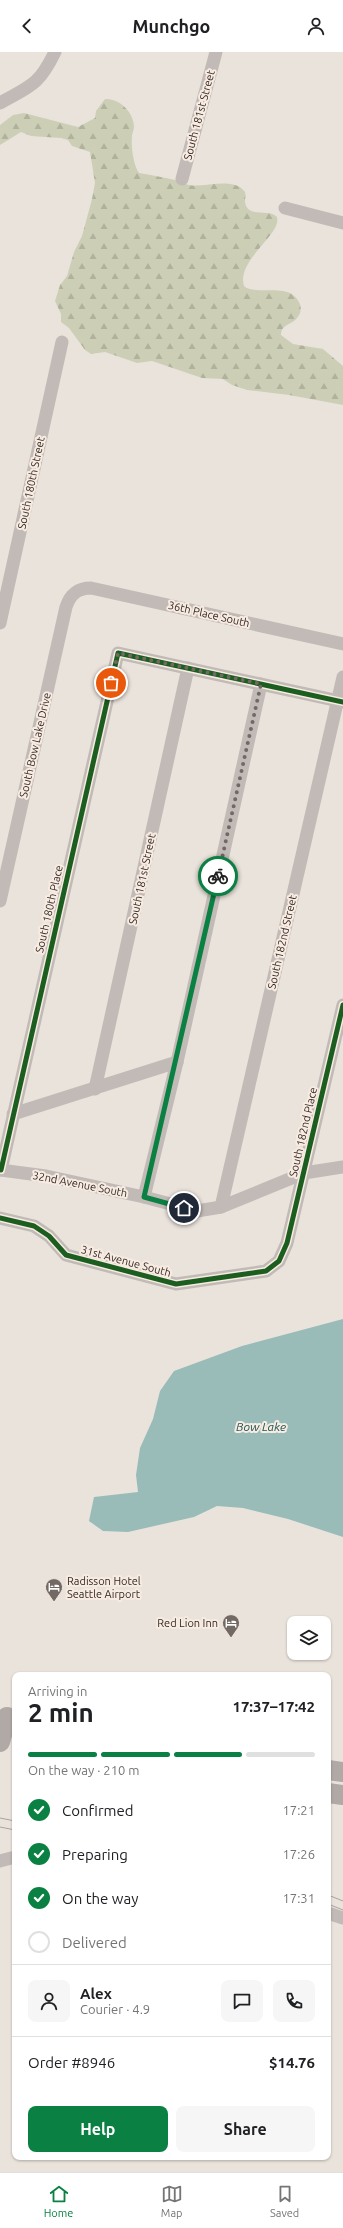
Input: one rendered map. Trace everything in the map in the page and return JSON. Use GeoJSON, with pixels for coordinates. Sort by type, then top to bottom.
{"type":"FeatureCollection","features":[{"type":"Feature","properties":{"kind":"main road"},"geometry":{"type":"LineString","coordinates":[[7,1717],[0,1742],[12,1744]]}},
{"type":"Feature","properties":{"kind":"main road"},"geometry":{"type":"LineString","coordinates":[[331,1770],[343,1772]]}},
{"type":"Feature","properties":{"kind":"main road"},"geometry":{"type":"LineString","coordinates":[[331,1793],[343,1795]]}},
{"type":"Feature","properties":{"kind":"street"},"geometry":{"type":"LineString","coordinates":[[0,103],[32,86],[44,73],[55,52]]}},
{"type":"Feature","properties":{"kind":"street","name":"South 181st Street"},"geometry":{"type":"LineString","coordinates":[[182,178],[216,52]]}},
{"type":"Feature","properties":{"kind":"street"},"geometry":{"type":"LineString","coordinates":[[286,208],[343,223]]}},
{"type":"Feature","properties":{"kind":"street","name":"South 180th Street"},"geometry":{"type":"LineString","coordinates":[[0,623],[62,342]]}},
{"type":"Feature","properties":{"kind":"street","name":"36th Place South"},"geometry":{"type":"LineString","coordinates":[[75,592],[83,588],[91,588],[343,644]]}},
{"type":"Feature","properties":{"kind":"street","name":"South Bow Lake Drive"},"geometry":{"type":"LineString","coordinates":[[0,901],[66,607],[69,597],[75,592]]}},
{"type":"Feature","properties":{"kind":"street","name":"South 180th Place"},"geometry":{"type":"LineString","coordinates":[[0,1170],[118,653],[188,668]]}},
{"type":"Feature","properties":{"kind":"street"},"geometry":{"type":"LineString","coordinates":[[188,668],[340,701]]}},
{"type":"Feature","properties":{"kind":"street","name":"South 181st Street"},"geometry":{"type":"LineString","coordinates":[[95,1089],[188,668]]}},
{"type":"Feature","properties":{"kind":"street","name":"South 182nd Street"},"geometry":{"type":"LineString","coordinates":[[221,1207],[340,701],[343,677]]}},
{"type":"Feature","properties":{"kind":"street"},"geometry":{"type":"LineString","coordinates":[[144,1197],[177,1062],[261,684]]}},
{"type":"Feature","properties":{"kind":"street","name":"South 182nd Place"},"geometry":{"type":"LineString","coordinates":[[278,1261],[287,1242],[343,1006]]}},
{"type":"Feature","properties":{"kind":"street"},"geometry":{"type":"LineString","coordinates":[[13,1114],[177,1062]]}},
{"type":"Feature","properties":{"kind":"street","name":"32nd Avenue South"},"geometry":{"type":"LineString","coordinates":[[0,1170],[46,1176],[144,1197],[197,1211],[221,1207],[304,1173],[343,1167]]}},
{"type":"Feature","properties":{"kind":"street","name":"31st Avenue South"},"geometry":{"type":"LineString","coordinates":[[0,1218],[34,1226],[49,1236],[66,1255],[176,1284],[266,1271],[278,1261]]}},
{"type":"Feature","properties":{"kind":"street"},"geometry":{"type":"LineString","coordinates":[[0,1861],[12,1859]]}},
{"type":"Feature","properties":{"kind":"street"},"geometry":{"type":"LineString","coordinates":[[331,1914],[343,1918]]}},
{"type":"Feature","properties":{"kind":"green space"},"geometry":{"type":"Polygon","coordinates":[[[105,99],[111,99],[121,104],[132,117],[134,127],[132,135],[132,150],[135,165],[139,173],[196,186],[219,184],[234,185],[240,187],[245,192],[245,202],[250,210],[254,212],[273,214],[277,217],[277,224],[273,232],[252,257],[246,267],[243,276],[244,286],[253,290],[285,291],[296,298],[300,304],[301,311],[295,320],[281,331],[281,335],[293,344],[323,349],[343,366],[343,405],[289,395],[247,390],[232,385],[223,379],[202,378],[152,361],[137,363],[105,352],[91,354],[85,350],[69,328],[61,322],[61,314],[55,301],[60,285],[67,276],[74,252],[82,236],[95,183],[90,152],[72,146],[68,140],[61,138],[31,136],[21,132],[0,145],[0,125],[13,115],[24,113],[78,127],[95,118],[96,111],[105,99]]]}},
{"type":"Feature","properties":{"kind":"water","name":"Bow Lake"},"geometry":{"type":"Polygon","coordinates":[[[343,1319],[343,1537],[288,1519],[243,1508],[217,1506],[194,1517],[128,1532],[103,1531],[89,1521],[94,1497],[138,1492],[136,1475],[140,1448],[153,1419],[160,1391],[174,1371],[242,1346],[343,1319]]]}},
{"type":"Feature","properties":{"kind":"tram line"},"geometry":{"type":"LineString","coordinates":[[0,1818],[12,1820]]}},
{"type":"Feature","properties":{"kind":"tram line"},"geometry":{"type":"LineString","coordinates":[[0,1827],[12,1829]]}},
{"type":"Feature","properties":{"kind":"tram line"},"geometry":{"type":"LineString","coordinates":[[331,1896],[343,1901]]}},
{"type":"Feature","properties":{"kind":"tram line"},"geometry":{"type":"LineString","coordinates":[[331,1905],[343,1910]]}},
{"type":"Feature","properties":{"kind":"cycle path"},"geometry":{"type":"LineString","coordinates":[[1,1170],[118,653],[343,702]]}},
{"type":"Feature","properties":{"kind":"cycle path"},"geometry":{"type":"LineString","coordinates":[[0,1218],[34,1226],[49,1236],[66,1255],[176,1284],[266,1271],[279,1261],[287,1243],[343,1005]]}},
{"type":"Feature","properties":{"kind":"way so far"},"geometry":{"type":"LineString","coordinates":[[111,683],[118,653],[261,684],[218,876]]}},
{"type":"Feature","properties":{"kind":"place","name":"Radisson Hotel Seattle Airport"},"geometry":{"type":"Point","coordinates":[54,1602]}},
{"type":"Feature","properties":{"kind":"place","name":"Red Lion Inn"},"geometry":{"type":"Point","coordinates":[231,1638]}},
{"type":"Feature","properties":{"kind":"route"},"geometry":{"type":"LineString","coordinates":[[184,1208],[144,1197],[177,1062],[218,876]]}}]}
